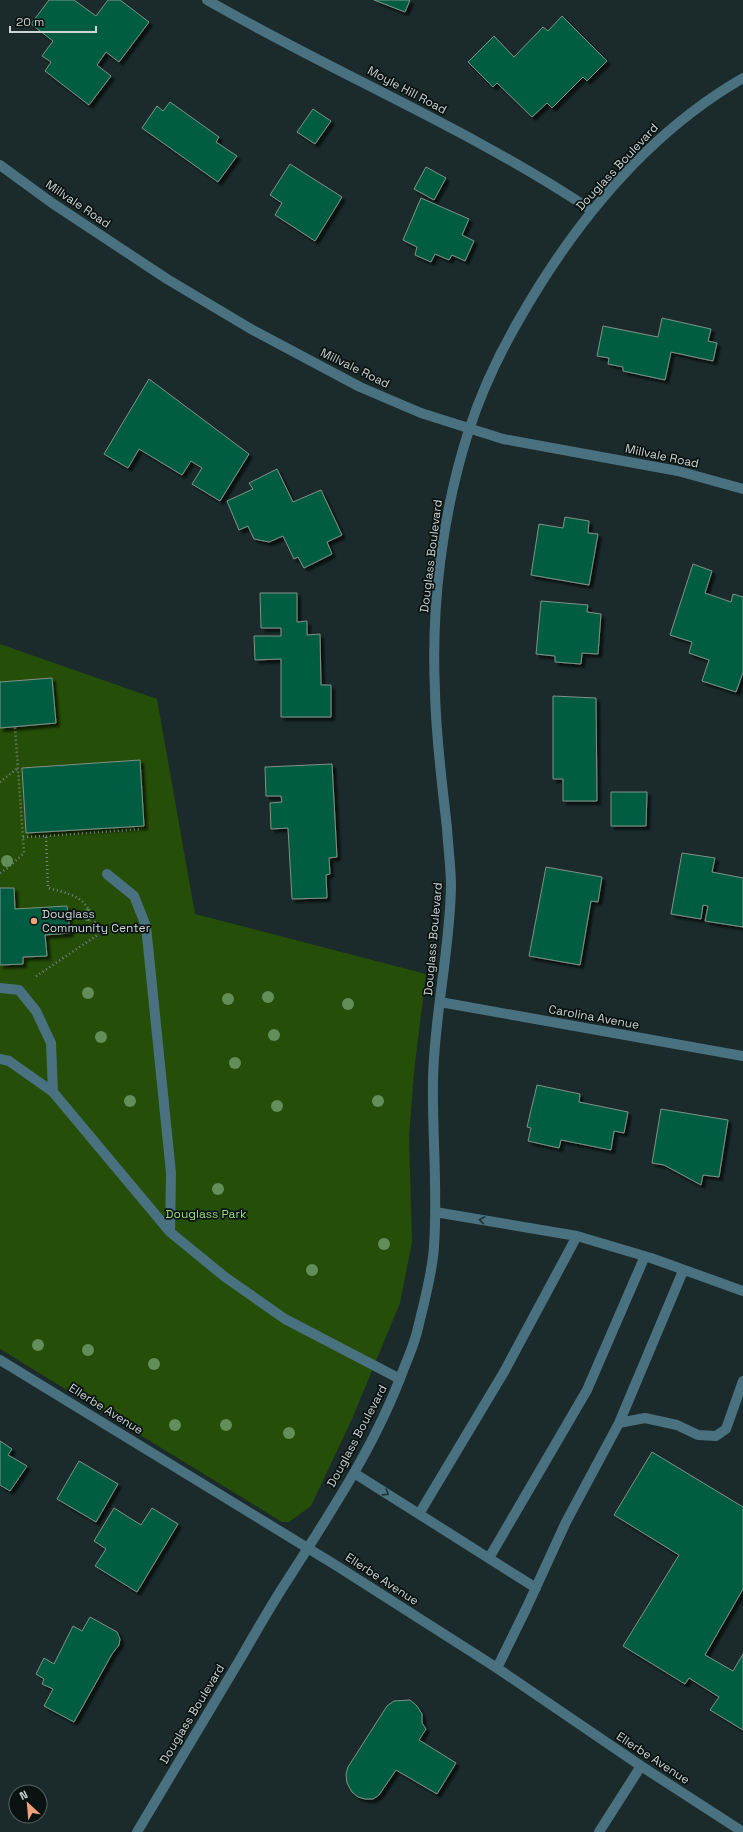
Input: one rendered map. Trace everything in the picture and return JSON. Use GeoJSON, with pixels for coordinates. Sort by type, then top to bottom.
{"type":"FeatureCollection","features":[{"type":"Feature","properties":{"kind":"street","name":"Moyle Hill Road"},"geometry":{"type":"LineString","coordinates":[[207,0],[455,130],[558,188],[591,210]]}},
{"type":"Feature","properties":{"kind":"street","name":"Douglass Boulevard"},"geometry":{"type":"LineString","coordinates":[[137,1832],[291,1574],[309,1548],[354,1473],[390,1407],[416,1337],[434,1252],[435,1212],[432,1130],[433,1064],[450,917],[451,881],[435,692],[436,596],[447,520],[459,463],[469,428],[484,389],[509,337],[546,273],[591,210],[652,146],[687,114],[743,78]]}},
{"type":"Feature","properties":{"kind":"street","name":"Millvale Road"},"geometry":{"type":"LineString","coordinates":[[0,166],[52,203],[167,279],[251,329],[360,387],[421,413],[503,439],[678,471],[743,489]]}},
{"type":"Feature","properties":{"kind":"street"},"geometry":{"type":"LineString","coordinates":[[107,874],[134,896],[146,926],[165,1099],[171,1173],[170,1232]]}},
{"type":"Feature","properties":{"kind":"street"},"geometry":{"type":"LineString","coordinates":[[0,988],[19,990],[36,1011],[51,1043],[53,1092]]}},
{"type":"Feature","properties":{"kind":"street","name":"Carolina Avenue"},"geometry":{"type":"LineString","coordinates":[[440,1002],[743,1056]]}},
{"type":"Feature","properties":{"kind":"street"},"geometry":{"type":"LineString","coordinates":[[0,1059],[9,1061],[53,1092],[170,1232],[225,1277],[284,1319],[400,1379]]}},
{"type":"Feature","properties":{"kind":"street"},"geometry":{"type":"LineString","coordinates":[[435,1212],[577,1236],[645,1256],[743,1292]]}},
{"type":"Feature","properties":{"kind":"street"},"geometry":{"type":"LineString","coordinates":[[419,1514],[504,1372],[577,1236]]}},
{"type":"Feature","properties":{"kind":"street"},"geometry":{"type":"LineString","coordinates":[[489,1558],[587,1390],[645,1256]]}},
{"type":"Feature","properties":{"kind":"street"},"geometry":{"type":"LineString","coordinates":[[497,1668],[566,1522],[619,1423],[683,1271]]}},
{"type":"Feature","properties":{"kind":"street","name":"Ellerbe Avenue"},"geometry":{"type":"LineString","coordinates":[[0,1360],[309,1548],[497,1668],[641,1766],[743,1832]]}},
{"type":"Feature","properties":{"kind":"street"},"geometry":{"type":"LineString","coordinates":[[619,1423],[645,1418],[677,1425],[698,1435],[716,1436],[726,1429],[743,1381]]}},
{"type":"Feature","properties":{"kind":"street"},"geometry":{"type":"LineString","coordinates":[[354,1473],[536,1588]]}},
{"type":"Feature","properties":{"kind":"street"},"geometry":{"type":"LineString","coordinates":[[599,1832],[641,1766]]}},
{"type":"Feature","properties":{"kind":"path"},"geometry":{"type":"LineString","coordinates":[[0,873],[24,853],[15,727]]}},
{"type":"Feature","properties":{"kind":"path"},"geometry":{"type":"LineString","coordinates":[[0,782],[18,768]]}},
{"type":"Feature","properties":{"kind":"path"},"geometry":{"type":"LineString","coordinates":[[23,837],[142,829]]}},
{"type":"Feature","properties":{"kind":"path"},"geometry":{"type":"LineString","coordinates":[[29,980],[99,934],[91,910],[85,903],[72,894],[48,888],[46,836]]}},
{"type":"Feature","properties":{"kind":"green space","name":"Douglass Park"},"geometry":{"type":"Polygon","coordinates":[[[0,644],[157,699],[195,914],[426,974],[414,1072],[409,1136],[412,1242],[400,1303],[352,1419],[311,1506],[289,1522],[282,1522],[0,1349],[0,644]]]}},
{"type":"Feature","properties":{"kind":"building"},"geometry":{"type":"Polygon","coordinates":[[[49,0],[74,0],[96,16],[108,0],[120,0],[149,22],[119,62],[106,52],[97,65],[111,76],[89,105],[45,71],[51,62],[42,56],[53,41],[31,24],[49,0]]]}},
{"type":"Feature","properties":{"kind":"building"},"geometry":{"type":"Polygon","coordinates":[[[374,0],[410,0],[405,12],[374,0]]]}},
{"type":"Feature","properties":{"kind":"building"},"geometry":{"type":"Polygon","coordinates":[[[562,16],[607,61],[587,81],[583,77],[552,108],[547,103],[532,117],[497,83],[493,87],[468,62],[494,36],[514,57],[543,27],[548,31],[562,16]]]}},
{"type":"Feature","properties":{"kind":"building"},"geometry":{"type":"Polygon","coordinates":[[[170,102],[219,137],[216,142],[237,156],[218,182],[142,128],[157,106],[163,111],[170,102]]]}},
{"type":"Feature","properties":{"kind":"building"},"geometry":{"type":"Polygon","coordinates":[[[313,109],[331,121],[315,144],[297,132],[313,109]]]}},
{"type":"Feature","properties":{"kind":"building"},"geometry":{"type":"Polygon","coordinates":[[[290,164],[342,197],[315,241],[275,215],[282,203],[270,195],[290,164]]]}},
{"type":"Feature","properties":{"kind":"building"},"geometry":{"type":"Polygon","coordinates":[[[426,167],[446,178],[434,200],[414,189],[426,167]]]}},
{"type":"Feature","properties":{"kind":"building"},"geometry":{"type":"Polygon","coordinates":[[[421,198],[469,219],[462,235],[474,241],[465,261],[452,255],[449,260],[435,254],[431,262],[415,255],[417,247],[403,240],[421,198]]]}},
{"type":"Feature","properties":{"kind":"building"},"geometry":{"type":"Polygon","coordinates":[[[662,318],[711,329],[708,341],[717,343],[713,361],[671,352],[665,380],[623,371],[623,367],[608,364],[609,358],[597,356],[603,326],[658,337],[662,318]]]}},
{"type":"Feature","properties":{"kind":"building"},"geometry":{"type":"Polygon","coordinates":[[[149,379],[249,454],[220,501],[192,484],[202,468],[191,461],[182,475],[139,449],[128,468],[104,454],[149,379]]]}},
{"type":"Feature","properties":{"kind":"building"},"geometry":{"type":"Polygon","coordinates":[[[277,469],[293,502],[321,490],[342,535],[327,542],[332,554],[304,568],[298,557],[294,559],[283,536],[269,542],[254,539],[248,526],[239,530],[227,501],[253,489],[249,483],[277,469]]]}},
{"type":"Feature","properties":{"kind":"building"},"geometry":{"type":"Polygon","coordinates":[[[565,517],[589,521],[588,533],[598,534],[589,585],[531,575],[539,524],[563,528],[565,517]]]}},
{"type":"Feature","properties":{"kind":"building"},"geometry":{"type":"Polygon","coordinates":[[[693,564],[712,571],[705,593],[731,602],[733,594],[743,597],[743,672],[736,692],[702,681],[709,660],[689,653],[692,642],[670,635],[693,564]]]}},
{"type":"Feature","properties":{"kind":"building"},"geometry":{"type":"Polygon","coordinates":[[[260,593],[297,593],[297,622],[307,621],[307,635],[320,634],[321,685],[331,685],[331,717],[281,717],[281,659],[255,660],[254,636],[281,636],[281,628],[261,628],[260,593]]]}},
{"type":"Feature","properties":{"kind":"building"},"geometry":{"type":"Polygon","coordinates":[[[541,601],[588,605],[587,612],[601,614],[598,654],[582,653],[581,664],[555,662],[555,656],[536,654],[541,601]]]}},
{"type":"Feature","properties":{"kind":"building"},"geometry":{"type":"Polygon","coordinates":[[[52,678],[56,723],[0,728],[0,682],[52,678]]]}},
{"type":"Feature","properties":{"kind":"building"},"geometry":{"type":"Polygon","coordinates":[[[553,696],[596,698],[597,801],[563,801],[563,779],[553,779],[553,696]]]}},
{"type":"Feature","properties":{"kind":"building"},"geometry":{"type":"Polygon","coordinates":[[[140,760],[144,826],[26,833],[22,768],[140,760]]]}},
{"type":"Feature","properties":{"kind":"building"},"geometry":{"type":"Polygon","coordinates":[[[332,764],[337,857],[329,858],[330,874],[326,875],[327,898],[292,899],[288,828],[271,829],[270,803],[282,802],[281,796],[266,796],[265,767],[332,764]]]}},
{"type":"Feature","properties":{"kind":"building"},"geometry":{"type":"Polygon","coordinates":[[[611,792],[647,792],[646,826],[611,826],[611,792]]]}},
{"type":"Feature","properties":{"kind":"building"},"geometry":{"type":"Polygon","coordinates":[[[682,853],[715,858],[712,872],[743,878],[743,927],[705,921],[708,906],[703,905],[701,919],[671,914],[682,853]]]}},
{"type":"Feature","properties":{"kind":"building"},"geometry":{"type":"Polygon","coordinates":[[[546,867],[602,877],[598,902],[591,901],[580,965],[529,956],[546,867]]]}},
{"type":"Feature","properties":{"kind":"building","name":"Douglass Community Center"},"geometry":{"type":"Polygon","coordinates":[[[0,888],[14,888],[15,909],[67,906],[70,933],[45,935],[47,956],[23,957],[23,964],[0,965],[0,888]]]}},
{"type":"Feature","properties":{"kind":"building"},"geometry":{"type":"Polygon","coordinates":[[[537,1085],[580,1094],[579,1102],[628,1112],[624,1133],[614,1131],[611,1150],[561,1140],[559,1148],[528,1141],[531,1128],[527,1127],[537,1085]]]}},
{"type":"Feature","properties":{"kind":"building"},"geometry":{"type":"Polygon","coordinates":[[[661,1109],[728,1120],[719,1177],[703,1175],[701,1185],[664,1165],[652,1163],[661,1109]]]}},
{"type":"Feature","properties":{"kind":"building"},"geometry":{"type":"Polygon","coordinates":[[[0,1441],[12,1449],[8,1455],[27,1466],[10,1491],[0,1485],[0,1441]]]}},
{"type":"Feature","properties":{"kind":"building"},"geometry":{"type":"Polygon","coordinates":[[[652,1452],[743,1507],[743,1589],[705,1655],[733,1671],[743,1654],[743,1730],[710,1710],[719,1697],[689,1678],[685,1684],[623,1646],[679,1555],[614,1515],[652,1452]]]}},
{"type":"Feature","properties":{"kind":"building"},"geometry":{"type":"Polygon","coordinates":[[[79,1461],[118,1484],[96,1522],[57,1499],[79,1461]]]}},
{"type":"Feature","properties":{"kind":"building"},"geometry":{"type":"Polygon","coordinates":[[[114,1508],[141,1525],[152,1508],[178,1524],[137,1592],[95,1566],[106,1549],[94,1541],[114,1508]]]}},
{"type":"Feature","properties":{"kind":"building"},"geometry":{"type":"Polygon","coordinates":[[[90,1617],[117,1632],[120,1639],[119,1645],[112,1654],[74,1722],[44,1706],[53,1689],[42,1684],[44,1679],[36,1674],[44,1658],[54,1664],[73,1626],[82,1631],[90,1617]]]}},
{"type":"Feature","properties":{"kind":"building"},"geometry":{"type":"Polygon","coordinates":[[[410,1700],[417,1706],[422,1714],[422,1723],[426,1729],[419,1740],[456,1763],[437,1794],[396,1770],[379,1795],[373,1799],[358,1797],[352,1792],[347,1783],[346,1774],[348,1767],[387,1706],[394,1701],[410,1700]]]}},
{"type":"Feature","properties":{"kind":"place","name":"Douglass Community Center"},"geometry":{"type":"Point","coordinates":[34,921]}}]}
